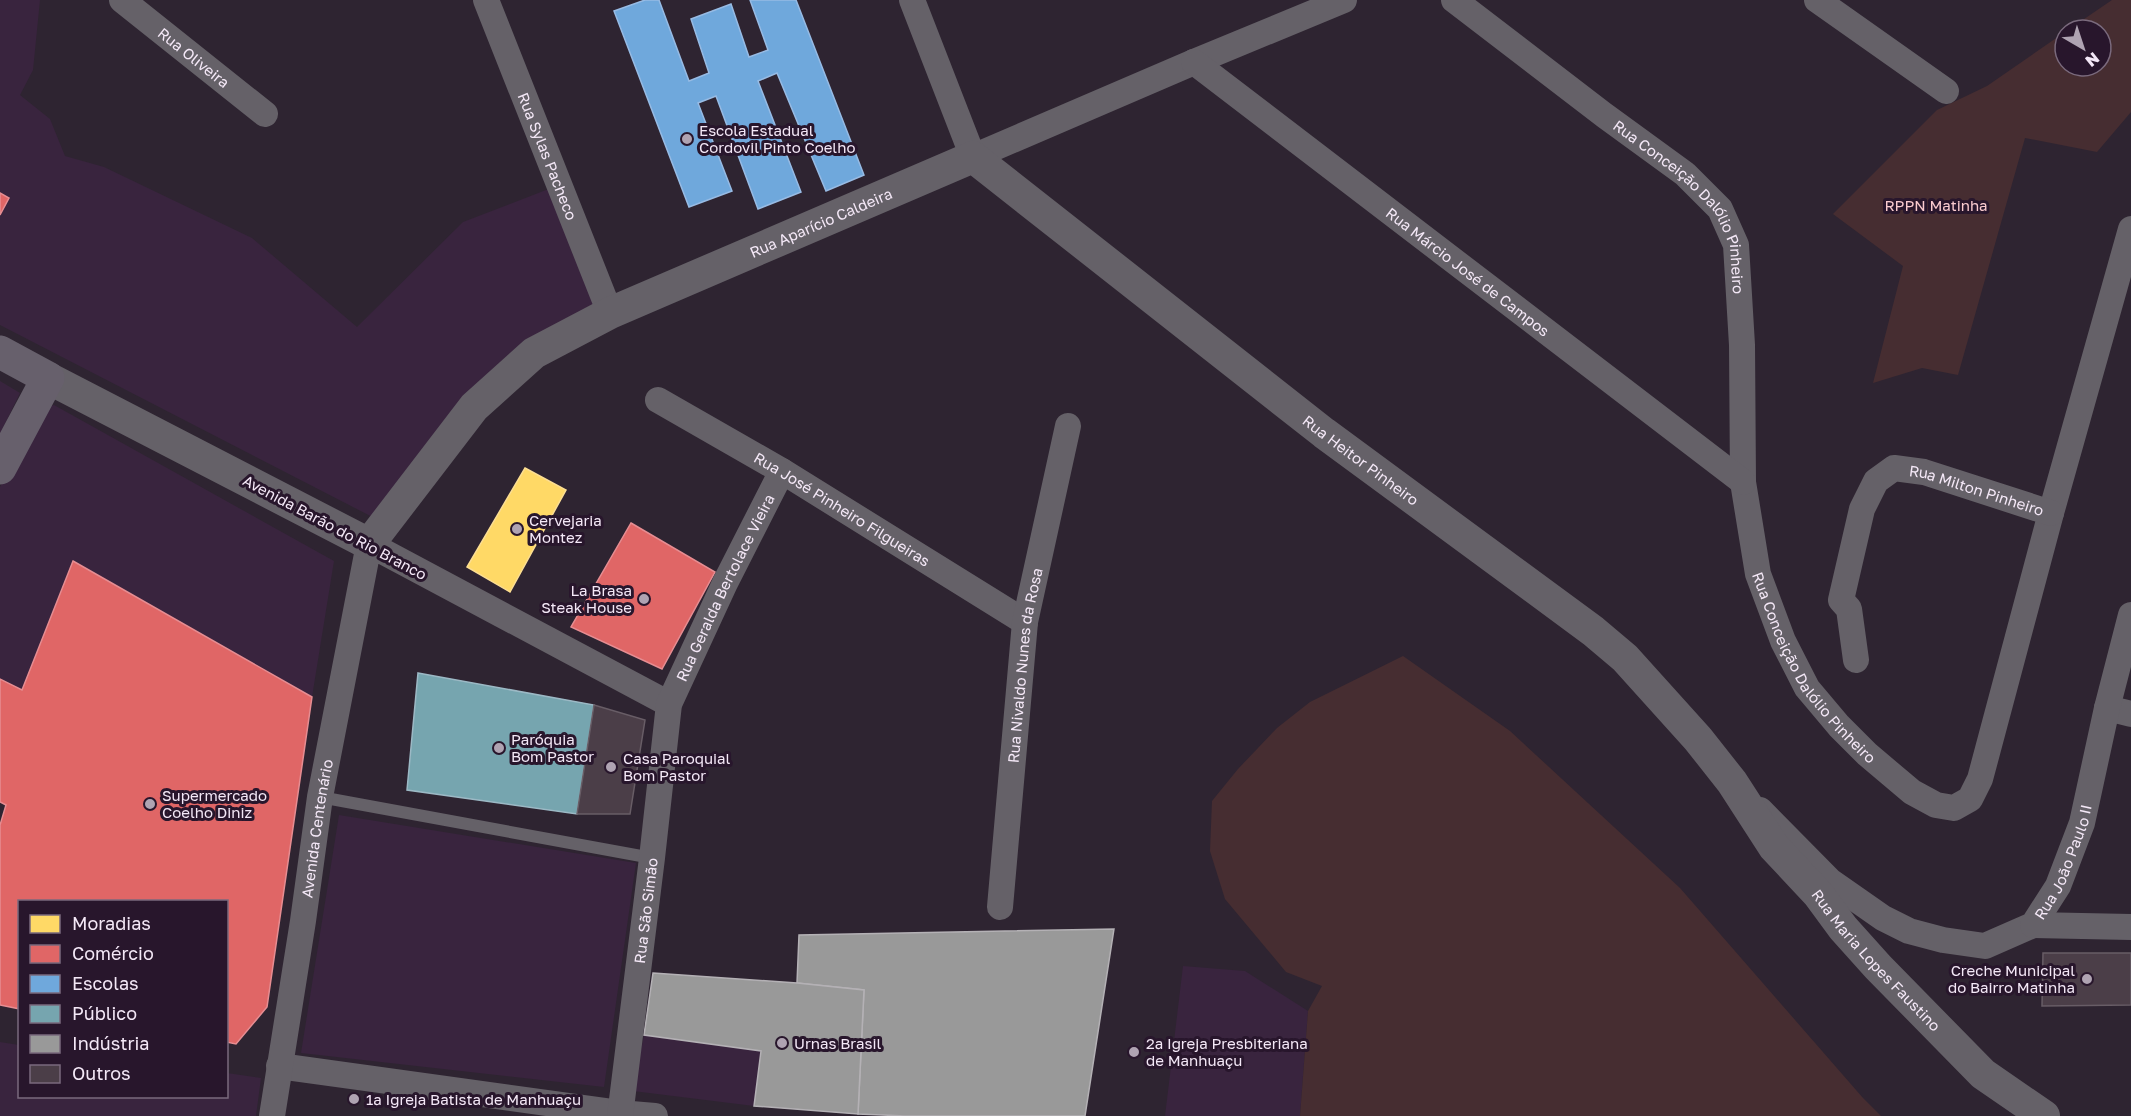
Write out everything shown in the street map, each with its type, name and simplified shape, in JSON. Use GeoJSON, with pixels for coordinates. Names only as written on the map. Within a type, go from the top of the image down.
{"type":"FeatureCollection","features":[{"type":"Feature","properties":{"kind":"main road","name":"Avenida Barão do Rio Branco"},"geometry":{"type":"LineString","coordinates":[[0,351],[48,378]]}},
{"type":"Feature","properties":{"kind":"main road"},"geometry":{"type":"LineString","coordinates":[[0,468],[48,378]]}},
{"type":"Feature","properties":{"kind":"street","name":"Rua Oliveira"},"geometry":{"type":"LineString","coordinates":[[122,0],[265,114]]}},
{"type":"Feature","properties":{"kind":"street","name":"Rua Sylas Pacheco"},"geometry":{"type":"LineString","coordinates":[[486,0],[610,314]]}},
{"type":"Feature","properties":{"kind":"street"},"geometry":{"type":"LineString","coordinates":[[912,0],[973,157]]}},
{"type":"Feature","properties":{"kind":"street","name":"Rua Aparício Caldeira"},"geometry":{"type":"LineString","coordinates":[[369,544],[474,407],[534,353],[610,314],[1194,62],[1344,0]]}},
{"type":"Feature","properties":{"kind":"street","name":"Rua Conceição Dalólio Pinheiro"},"geometry":{"type":"LineString","coordinates":[[1454,0],[1685,174],[1720,209],[1736,245],[1742,345],[1743,482],[1758,574],[1783,641],[1807,688],[1839,726],[1867,754],[1912,792],[1936,805],[1954,808],[1970,799],[1980,779],[2051,513],[2131,229]]}},
{"type":"Feature","properties":{"kind":"street"},"geometry":{"type":"LineString","coordinates":[[1817,0],[1946,91]]}},
{"type":"Feature","properties":{"kind":"street","name":"Rua Márcio José de Campos"},"geometry":{"type":"LineString","coordinates":[[1194,62],[1743,482]]}},
{"type":"Feature","properties":{"kind":"street","name":"Rua Heitor Pinheiro"},"geometry":{"type":"LineString","coordinates":[[973,157],[1324,433],[1593,631],[1625,658],[1698,739],[1732,782]]}},
{"type":"Feature","properties":{"kind":"street","name":"Avenida Barão do Rio Branco"},"geometry":{"type":"LineString","coordinates":[[48,378],[369,544],[669,704]]}},
{"type":"Feature","properties":{"kind":"street","name":"Rua José Pinheiro Filgueiras"},"geometry":{"type":"LineString","coordinates":[[657,400],[782,471],[1025,622]]}},
{"type":"Feature","properties":{"kind":"street","name":"Rua Nivaldo Nunes da Rosa"},"geometry":{"type":"LineString","coordinates":[[1000,907],[1025,622],[1068,426]]}},
{"type":"Feature","properties":{"kind":"street","name":"Rua Milton Pinheiro"},"geometry":{"type":"LineString","coordinates":[[1856,660],[1849,609],[1841,600],[1862,509],[1876,481],[1894,468],[1924,472],[2051,513]]}},
{"type":"Feature","properties":{"kind":"street","name":"Rua Geralda Bertolace Vieira"},"geometry":{"type":"LineString","coordinates":[[669,704],[725,583],[782,471]]}},
{"type":"Feature","properties":{"kind":"street","name":"Avenida Centenário"},"geometry":{"type":"LineString","coordinates":[[272,1116],[320,797],[369,544]]}},
{"type":"Feature","properties":{"kind":"street","name":"Rua João Paulo II"},"geometry":{"type":"LineString","coordinates":[[1732,782],[1830,881],[1883,918],[1909,931],[1943,940],[1985,946],[2033,926],[2058,886],[2082,823],[2119,711],[2131,615]]}},
{"type":"Feature","properties":{"kind":"street","name":"Rua São Simão"},"geometry":{"type":"LineString","coordinates":[[619,1114],[669,704]]}},
{"type":"Feature","properties":{"kind":"street","name":"Rua Maria Lopes Faustino"},"geometry":{"type":"LineString","coordinates":[[1732,782],[1774,847],[1818,894],[1843,928],[1878,967],[1983,1074],[2044,1116]]}},
{"type":"Feature","properties":{"kind":"street"},"geometry":{"type":"LineString","coordinates":[[2033,926],[2131,927]]}},
{"type":"Feature","properties":{"kind":"street"},"geometry":{"type":"LineString","coordinates":[[279,1066],[619,1114],[655,1116]]}},
{"type":"Feature","properties":{"kind":"lane"},"geometry":{"type":"LineString","coordinates":[[320,797],[652,858]]}},
{"type":"Feature","properties":{"kind":"shaded area"},"geometry":{"type":"Polygon","coordinates":[[[0,0],[40,0],[33,70],[20,95],[50,119],[65,156],[104,167],[252,238],[357,327],[463,222],[559,185],[610,313],[534,353],[384,523],[0,325],[0,0]]]}},
{"type":"Feature","properties":{"kind":"shaded area"},"geometry":{"type":"Polygon","coordinates":[[[0,381],[20,393],[0,434],[0,381]]]}},
{"type":"Feature","properties":{"kind":"shaded area"},"geometry":{"type":"Polygon","coordinates":[[[54,405],[334,561],[312,697],[73,561],[22,690],[0,679],[0,487],[41,409],[54,405]]]}},
{"type":"Feature","properties":{"kind":"shaded area"},"geometry":{"type":"Polygon","coordinates":[[[339,815],[636,863],[604,1087],[301,1053],[339,815]]]}},
{"type":"Feature","properties":{"kind":"shaded area"},"geometry":{"type":"Polygon","coordinates":[[[1183,966],[1245,971],[1308,1011],[1300,1116],[1165,1116],[1183,966]]]}},
{"type":"Feature","properties":{"kind":"shaded area"},"geometry":{"type":"Polygon","coordinates":[[[644,1035],[761,1051],[754,1106],[633,1091],[644,1035]]]}},
{"type":"Feature","properties":{"kind":"shaded area"},"geometry":{"type":"Polygon","coordinates":[[[0,1042],[18,1045],[18,1098],[228,1098],[228,1073],[261,1078],[256,1116],[0,1116],[0,1042]]]}},
{"type":"Feature","properties":{"kind":"green space","name":"RPPN Matinha"},"geometry":{"type":"Polygon","coordinates":[[[2112,0],[2131,0],[2131,112],[2097,152],[2025,138],[1958,375],[1922,368],[1873,383],[1903,266],[1833,214],[1937,110],[1987,86],[2053,40],[2053,78],[2113,78],[2113,18],[2086,18],[2112,0]]]}},
{"type":"Feature","properties":{"kind":"green space"},"geometry":{"type":"Polygon","coordinates":[[[1403,656],[1510,731],[1680,888],[1881,1116],[1300,1116],[1308,1011],[1322,986],[1286,972],[1225,899],[1210,851],[1212,801],[1238,769],[1277,728],[1310,702],[1403,656]]]}},
{"type":"Feature","properties":{"kind":"building: Moradias","name":"Cervejaria Montez"},"geometry":{"type":"Polygon","coordinates":[[[525,468],[566,490],[510,592],[467,567],[525,468]]]}},
{"type":"Feature","properties":{"kind":"building: Comércio"},"geometry":{"type":"Polygon","coordinates":[[[0,193],[9,198],[0,215],[0,193]]]}},
{"type":"Feature","properties":{"kind":"building: Comércio","name":"La Brasa Steak House"},"geometry":{"type":"Polygon","coordinates":[[[631,523],[715,572],[662,669],[571,627],[631,523]]]}},
{"type":"Feature","properties":{"kind":"building: Comércio","name":"Supermercado Coelho Diniz"},"geometry":{"type":"Polygon","coordinates":[[[73,561],[312,697],[267,1007],[236,1044],[228,1042],[228,900],[18,900],[18,1009],[0,1005],[0,825],[6,805],[0,802],[0,679],[22,690],[73,561]]]}},
{"type":"Feature","properties":{"kind":"building: Escolas","name":"Escola Estadual Cordovil Pinto Coelho"},"geometry":{"type":"Polygon","coordinates":[[[645,0],[659,0],[689,81],[709,73],[691,19],[731,4],[749,57],[768,50],[750,0],[796,0],[864,175],[826,191],[777,73],[758,81],[801,192],[758,209],[716,96],[698,103],[732,191],[689,207],[614,11],[645,0]]]}},
{"type":"Feature","properties":{"kind":"building: Público","name":"Paróquia Bom Pastor"},"geometry":{"type":"Polygon","coordinates":[[[418,673],[594,705],[577,814],[407,790],[418,673]]]}},
{"type":"Feature","properties":{"kind":"building: Indústria"},"geometry":{"type":"Polygon","coordinates":[[[1114,929],[1085,1116],[858,1114],[864,990],[797,983],[799,935],[1114,929]]]}},
{"type":"Feature","properties":{"kind":"building: Indústria","name":"Urnas Brasil"},"geometry":{"type":"Polygon","coordinates":[[[653,973],[864,990],[858,1114],[754,1106],[761,1051],[644,1035],[653,973]]]}},
{"type":"Feature","properties":{"kind":"building: Outros","name":"Casa Paroquial Bom Pastor"},"geometry":{"type":"Polygon","coordinates":[[[594,705],[645,720],[630,814],[577,814],[594,705]]]}},
{"type":"Feature","properties":{"kind":"building: Outros","name":"Creche Municipal do Bairro Matinha"},"geometry":{"type":"Polygon","coordinates":[[[2043,953],[2131,953],[2131,1005],[2042,1006],[2043,953]]]}},
{"type":"Feature","properties":{"kind":"place","name":"Escola Estadual Cordovil Pinto Coelho"},"geometry":{"type":"Point","coordinates":[687,139]}},
{"type":"Feature","properties":{"kind":"place","name":"Cervejaria Montez"},"geometry":{"type":"Point","coordinates":[517,529]}},
{"type":"Feature","properties":{"kind":"place","name":"La Brasa Steak House"},"geometry":{"type":"Point","coordinates":[644,599]}},
{"type":"Feature","properties":{"kind":"place","name":"Paróquia Bom Pastor"},"geometry":{"type":"Point","coordinates":[499,748]}},
{"type":"Feature","properties":{"kind":"place","name":"Casa Paroquial Bom Pastor"},"geometry":{"type":"Point","coordinates":[611,767]}},
{"type":"Feature","properties":{"kind":"place","name":"Supermercado Coelho Diniz"},"geometry":{"type":"Point","coordinates":[150,804]}},
{"type":"Feature","properties":{"kind":"place","name":"Creche Municipal do Bairro Matinha"},"geometry":{"type":"Point","coordinates":[2087,979]}},
{"type":"Feature","properties":{"kind":"place","name":"Urnas Brasil"},"geometry":{"type":"Point","coordinates":[782,1043]}},
{"type":"Feature","properties":{"kind":"place","name":"2ª Igreja Presbiteriana de Manhuaçu"},"geometry":{"type":"Point","coordinates":[1134,1052]}},
{"type":"Feature","properties":{"kind":"place","name":"1ª Igreja Batista de Manhuaçu"},"geometry":{"type":"Point","coordinates":[354,1099]}}]}
